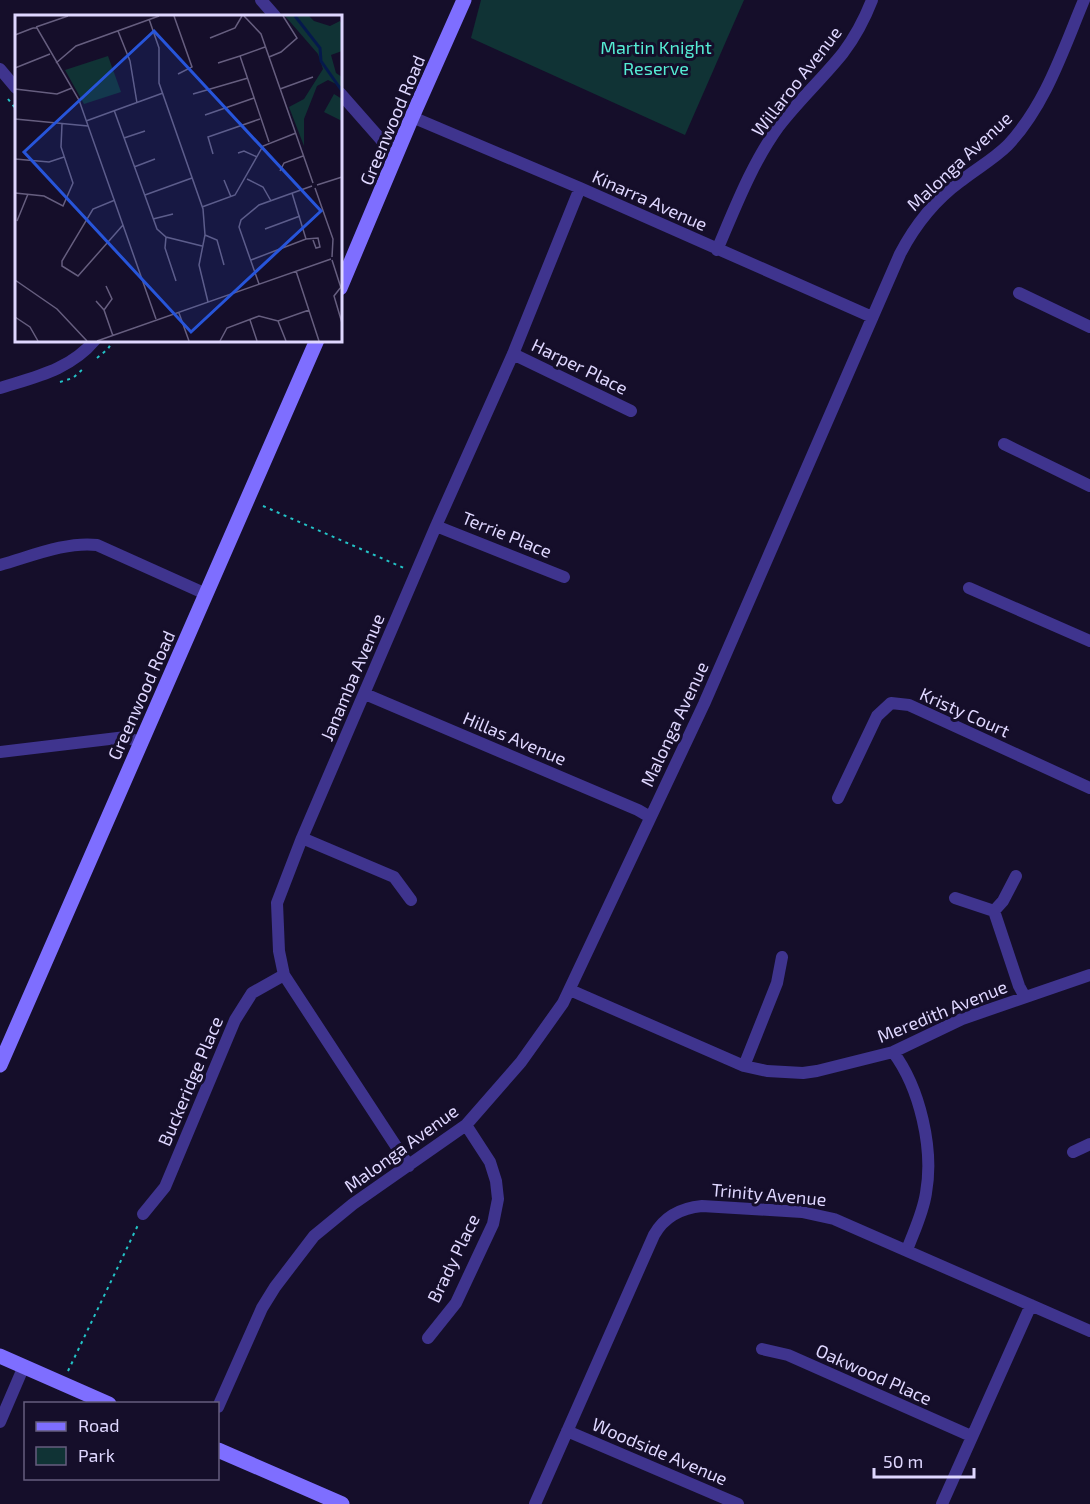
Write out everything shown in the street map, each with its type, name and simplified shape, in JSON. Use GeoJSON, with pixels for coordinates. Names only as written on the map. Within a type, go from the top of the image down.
{"type":"FeatureCollection","features":[{"type":"Feature","properties":{"kind":"street"},"geometry":{"type":"LineString","coordinates":[[261,0],[274,15]]}},
{"type":"Feature","properties":{"kind":"street","name":"Greenwood Road"},"geometry":{"type":"LineString","coordinates":[[342,283],[464,0]]}},
{"type":"Feature","properties":{"kind":"street","name":"Willaroo Avenue"},"geometry":{"type":"LineString","coordinates":[[717,250],[765,148],[794,108],[844,52],[857,32],[872,0]]}},
{"type":"Feature","properties":{"kind":"street","name":"Malonga Avenue"},"geometry":{"type":"LineString","coordinates":[[219,1405],[262,1308],[314,1236],[353,1204],[466,1125],[521,1062],[570,990],[704,705],[909,236],[924,215],[952,188],[1007,146],[1032,114],[1042,98],[1084,0]]}},
{"type":"Feature","properties":{"kind":"street"},"geometry":{"type":"LineString","coordinates":[[0,69],[15,87]]}},
{"type":"Feature","properties":{"kind":"street"},"geometry":{"type":"LineString","coordinates":[[342,95],[384,143],[397,153]]}},
{"type":"Feature","properties":{"kind":"street","name":"Kinarra Avenue"},"geometry":{"type":"LineString","coordinates":[[412,117],[580,188],[872,317]]}},
{"type":"Feature","properties":{"kind":"street","name":"Janamba Avenue"},"geometry":{"type":"LineString","coordinates":[[409,1166],[284,975],[279,951],[277,903],[302,837],[513,354],[580,188]]}},
{"type":"Feature","properties":{"kind":"street"},"geometry":{"type":"LineString","coordinates":[[1019,293],[1090,327]]}},
{"type":"Feature","properties":{"kind":"street"},"geometry":{"type":"LineString","coordinates":[[0,388],[56,371],[80,356],[93,342]]}},
{"type":"Feature","properties":{"kind":"street","name":"Greenwood Road"},"geometry":{"type":"LineString","coordinates":[[0,1065],[317,342]]}},
{"type":"Feature","properties":{"kind":"street","name":"Harper Place"},"geometry":{"type":"LineString","coordinates":[[513,354],[631,411]]}},
{"type":"Feature","properties":{"kind":"street"},"geometry":{"type":"LineString","coordinates":[[1004,444],[1090,486]]}},
{"type":"Feature","properties":{"kind":"street","name":"Terrie Place"},"geometry":{"type":"LineString","coordinates":[[436,526],[564,577]]}},
{"type":"Feature","properties":{"kind":"street"},"geometry":{"type":"LineString","coordinates":[[0,565],[74,545],[88,544],[206,594]]}},
{"type":"Feature","properties":{"kind":"street"},"geometry":{"type":"LineString","coordinates":[[969,588],[1090,641]]}},
{"type":"Feature","properties":{"kind":"street","name":"Hillas Avenue"},"geometry":{"type":"LineString","coordinates":[[365,694],[650,817]]}},
{"type":"Feature","properties":{"kind":"street","name":"Kristy Court"},"geometry":{"type":"LineString","coordinates":[[838,798],[878,716],[891,703],[909,705],[1090,788]]}},
{"type":"Feature","properties":{"kind":"street"},"geometry":{"type":"LineString","coordinates":[[0,752],[126,737],[142,743]]}},
{"type":"Feature","properties":{"kind":"street"},"geometry":{"type":"LineString","coordinates":[[302,837],[394,877],[411,900]]}},
{"type":"Feature","properties":{"kind":"street"},"geometry":{"type":"LineString","coordinates":[[994,911],[1003,901],[1016,876]]}},
{"type":"Feature","properties":{"kind":"street"},"geometry":{"type":"LineString","coordinates":[[955,898],[994,911]]}},
{"type":"Feature","properties":{"kind":"street"},"geometry":{"type":"LineString","coordinates":[[994,911],[1019,986],[1025,997]]}},
{"type":"Feature","properties":{"kind":"street"},"geometry":{"type":"LineString","coordinates":[[744,1066],[777,983],[782,957]]}},
{"type":"Feature","properties":{"kind":"street","name":"Buckeridge Place"},"geometry":{"type":"LineString","coordinates":[[143,1214],[165,1187],[235,1020],[252,993],[284,975]]}},
{"type":"Feature","properties":{"kind":"street","name":"Meredith Avenue"},"geometry":{"type":"LineString","coordinates":[[570,990],[744,1066],[767,1071],[810,1072],[893,1052],[962,1019],[1090,975]]}},
{"type":"Feature","properties":{"kind":"street"},"geometry":{"type":"LineString","coordinates":[[893,1052],[902,1064],[914,1094],[924,1127],[929,1155],[926,1194],[908,1250]]}},
{"type":"Feature","properties":{"kind":"street","name":"Brady Place"},"geometry":{"type":"LineString","coordinates":[[428,1338],[456,1303],[493,1224],[498,1199],[496,1181],[490,1162],[466,1125]]}},
{"type":"Feature","properties":{"kind":"street"},"geometry":{"type":"LineString","coordinates":[[1073,1152],[1090,1144]]}},
{"type":"Feature","properties":{"kind":"street","name":"Trinity Avenue"},"geometry":{"type":"LineString","coordinates":[[535,1504],[658,1226],[679,1211],[690,1207],[817,1214],[834,1219],[1090,1331]]}},
{"type":"Feature","properties":{"kind":"street"},"geometry":{"type":"LineString","coordinates":[[942,1504],[1031,1305]]}},
{"type":"Feature","properties":{"kind":"street","name":"Oakwood Place"},"geometry":{"type":"LineString","coordinates":[[762,1348],[788,1355],[971,1436]]}},
{"type":"Feature","properties":{"kind":"street"},"geometry":{"type":"LineString","coordinates":[[0,1356],[105,1402]]}},
{"type":"Feature","properties":{"kind":"street"},"geometry":{"type":"LineString","coordinates":[[0,1422],[24,1366]]}},
{"type":"Feature","properties":{"kind":"street","name":"Woodside Avenue"},"geometry":{"type":"LineString","coordinates":[[567,1431],[738,1504]]}},
{"type":"Feature","properties":{"kind":"street"},"geometry":{"type":"LineString","coordinates":[[219,1450],[342,1504]]}},
{"type":"Feature","properties":{"kind":"path"},"geometry":{"type":"LineString","coordinates":[[263,506],[416,573]]}},
{"type":"Feature","properties":{"kind":"path"},"geometry":{"type":"LineString","coordinates":[[63,1383],[143,1214]]}},
{"type":"Feature","properties":{"kind":"green space","name":"Martin Knight Reserve"},"geometry":{"type":"Polygon","coordinates":[[[481,0],[744,0],[685,135],[471,38],[481,0]]]}}]}
